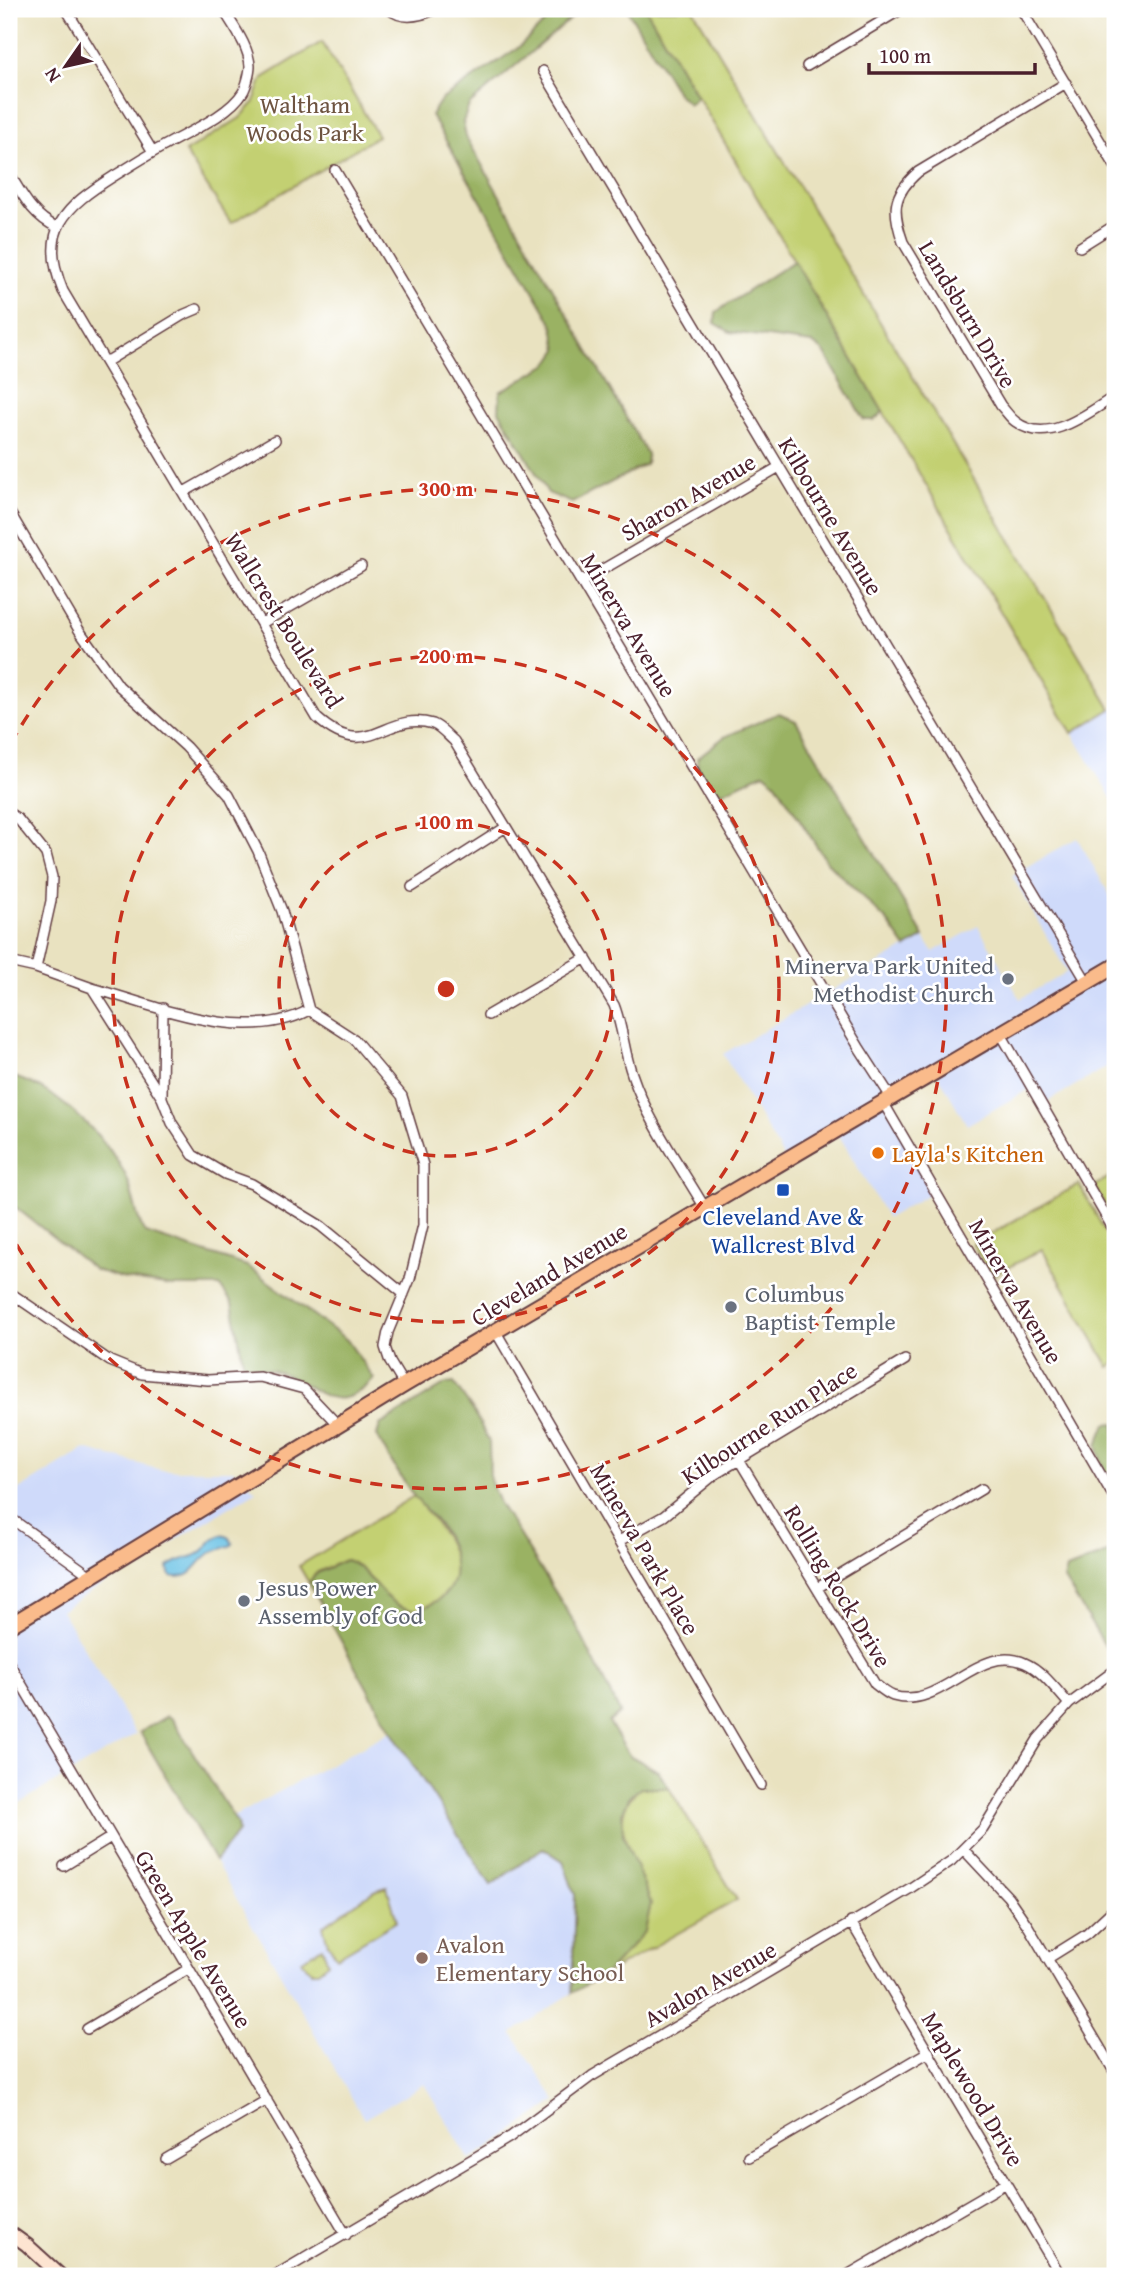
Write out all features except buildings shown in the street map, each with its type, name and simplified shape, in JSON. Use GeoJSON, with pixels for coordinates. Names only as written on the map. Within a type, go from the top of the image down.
{"type":"FeatureCollection","features":[{"type":"Feature","properties":{"kind":"main road","name":"Cleveland Avenue"},"geometry":{"type":"LineString","coordinates":[[9,1626],[404,1385],[1115,967]]}},
{"type":"Feature","properties":{"kind":"street"},"geometry":{"type":"LineString","coordinates":[[66,9],[153,152]]}},
{"type":"Feature","properties":{"kind":"street"},"geometry":{"type":"LineString","coordinates":[[9,173],[28,205],[57,228],[81,197],[227,110],[244,92],[250,67],[243,43],[223,9]]}},
{"type":"Feature","properties":{"kind":"street"},"geometry":{"type":"LineString","coordinates":[[389,9],[414,17],[434,10]]}},
{"type":"Feature","properties":{"kind":"street"},"geometry":{"type":"LineString","coordinates":[[807,66],[902,9]]}},
{"type":"Feature","properties":{"kind":"street"},"geometry":{"type":"LineString","coordinates":[[1021,9],[1115,166]]}},
{"type":"Feature","properties":{"kind":"street","name":"Kilbourne Avenue"},"geometry":{"type":"LineString","coordinates":[[543,71],[1087,982]]}},
{"type":"Feature","properties":{"kind":"street","name":"Landsburn Drive"},"geometry":{"type":"LineString","coordinates":[[1066,83],[918,172],[905,183],[897,198],[895,210],[903,243],[996,398],[1015,422],[1035,430],[1055,429],[1115,396]]}},
{"type":"Feature","properties":{"kind":"street","name":"Minerva Avenue"},"geometry":{"type":"LineString","coordinates":[[335,170],[860,1049],[1115,1499]]}},
{"type":"Feature","properties":{"kind":"street"},"geometry":{"type":"LineString","coordinates":[[1080,247],[1115,225]]}},
{"type":"Feature","properties":{"kind":"street","name":"Wallcrest Boulevard"},"geometry":{"type":"LineString","coordinates":[[57,228],[53,249],[55,272],[63,291],[317,718],[332,731],[351,738],[371,736],[411,721],[435,725],[454,741],[619,1017],[630,1071],[640,1096],[705,1208]]}},
{"type":"Feature","properties":{"kind":"street"},"geometry":{"type":"LineString","coordinates":[[106,362],[197,309]]}},
{"type":"Feature","properties":{"kind":"street"},"geometry":{"type":"LineString","coordinates":[[184,492],[275,440]]}},
{"type":"Feature","properties":{"kind":"street","name":"Sharon Avenue"},"geometry":{"type":"LineString","coordinates":[[581,582],[779,467]]}},
{"type":"Feature","properties":{"kind":"street"},"geometry":{"type":"LineString","coordinates":[[9,511],[79,630],[119,686],[186,747],[229,795],[258,851],[282,911],[309,1010],[355,1039],[402,1096],[423,1165],[424,1225],[410,1279],[388,1332],[385,1347],[390,1362],[404,1385]]}},
{"type":"Feature","properties":{"kind":"street"},"geometry":{"type":"LineString","coordinates":[[262,623],[361,566]]}},
{"type":"Feature","properties":{"kind":"street"},"geometry":{"type":"LineString","coordinates":[[9,813],[19,820],[46,853],[52,877],[51,901],[36,968]]}},
{"type":"Feature","properties":{"kind":"street"},"geometry":{"type":"LineString","coordinates":[[412,887],[506,827]]}},
{"type":"Feature","properties":{"kind":"street"},"geometry":{"type":"LineString","coordinates":[[488,1015],[586,958]]}},
{"type":"Feature","properties":{"kind":"street"},"geometry":{"type":"LineString","coordinates":[[9,962],[215,1023],[262,1023],[299,1015],[309,1010]]}},
{"type":"Feature","properties":{"kind":"street"},"geometry":{"type":"LineString","coordinates":[[92,988],[162,1098],[172,1123],[193,1155],[225,1174],[252,1184],[321,1226],[404,1294]]}},
{"type":"Feature","properties":{"kind":"street"},"geometry":{"type":"LineString","coordinates":[[162,1098],[163,1008]]}},
{"type":"Feature","properties":{"kind":"street"},"geometry":{"type":"LineString","coordinates":[[1001,1034],[1115,1232]]}},
{"type":"Feature","properties":{"kind":"street"},"geometry":{"type":"LineString","coordinates":[[9,1292],[110,1361],[142,1374],[208,1380],[260,1377],[304,1389],[338,1425]]}},
{"type":"Feature","properties":{"kind":"street","name":"Minerva Park Place"},"geometry":{"type":"LineString","coordinates":[[496,1332],[761,1785]]}},
{"type":"Feature","properties":{"kind":"street","name":"Kilbourne Run Place"},"geometry":{"type":"LineString","coordinates":[[619,1541],[664,1516],[713,1475],[905,1360]]}},
{"type":"Feature","properties":{"kind":"street","name":"Rolling Rock Drive"},"geometry":{"type":"LineString","coordinates":[[739,1460],[875,1684],[892,1696],[915,1699],[1000,1659],[1026,1663],[1046,1679],[1069,1704]]}},
{"type":"Feature","properties":{"kind":"street"},"geometry":{"type":"LineString","coordinates":[[817,1588],[982,1489]]}},
{"type":"Feature","properties":{"kind":"street"},"geometry":{"type":"LineString","coordinates":[[9,1517],[91,1576]]}},
{"type":"Feature","properties":{"kind":"street","name":"Green Apple Avenue"},"geometry":{"type":"LineString","coordinates":[[9,1664],[346,2235]]}},
{"type":"Feature","properties":{"kind":"street","name":"Avalon Avenue"},"geometry":{"type":"LineString","coordinates":[[274,2276],[510,2137],[592,2076],[909,1889],[951,1861],[984,1829],[1038,1738],[1069,1704],[1115,1670]]}},
{"type":"Feature","properties":{"kind":"street"},"geometry":{"type":"LineString","coordinates":[[64,1866],[111,1837]]}},
{"type":"Feature","properties":{"kind":"street"},"geometry":{"type":"LineString","coordinates":[[963,1849],[1007,1897],[1115,2073]]}},
{"type":"Feature","properties":{"kind":"street"},"geometry":{"type":"LineString","coordinates":[[1047,1959],[1087,1934],[1115,1908]]}},
{"type":"Feature","properties":{"kind":"street","name":"Maplewood Drive"},"geometry":{"type":"LineString","coordinates":[[851,1922],[1061,2276]]}},
{"type":"Feature","properties":{"kind":"street"},"geometry":{"type":"LineString","coordinates":[[87,2029],[188,1969]]}},
{"type":"Feature","properties":{"kind":"street"},"geometry":{"type":"LineString","coordinates":[[748,2157],[929,2053]]}},
{"type":"Feature","properties":{"kind":"street"},"geometry":{"type":"LineString","coordinates":[[166,2160],[267,2100]]}},
{"type":"Feature","properties":{"kind":"street"},"geometry":{"type":"LineString","coordinates":[[846,2276],[1006,2183]]}},
{"type":"Feature","properties":{"kind":"street"},"geometry":{"type":"LineString","coordinates":[[9,2232],[61,2276]]}},
{"type":"Feature","properties":{"kind":"shaded area"},"geometry":{"type":"Polygon","coordinates":[[[1115,707],[1115,804],[1072,733],[1115,707]]]}},
{"type":"Feature","properties":{"kind":"shaded area"},"geometry":{"type":"Polygon","coordinates":[[[1077,838],[1115,904],[1115,1062],[1040,1106],[1029,1089],[967,1125],[936,1071],[885,1101],[936,1190],[887,1218],[836,1130],[785,1160],[723,1054],[924,937],[933,952],[978,926],[1020,999],[1067,972],[1012,876],[1077,838]]]}},
{"type":"Feature","properties":{"kind":"shaded area"},"geometry":{"type":"Polygon","coordinates":[[[85,1449],[161,1470],[233,1470],[256,1491],[61,1610],[136,1734],[9,1809],[9,1496],[85,1449]]]}},
{"type":"Feature","properties":{"kind":"shaded area","name":"Avalon Elementary School"},"geometry":{"type":"Polygon","coordinates":[[[391,1731],[491,1885],[543,1848],[563,1861],[575,1895],[572,1993],[512,2033],[556,2101],[470,2160],[424,2084],[364,2119],[200,1835],[391,1731]]]}},
{"type":"Feature","properties":{"kind":"green space"},"geometry":{"type":"Polygon","coordinates":[[[559,9],[582,9],[469,105],[463,122],[466,137],[647,454],[646,464],[572,503],[548,493],[499,411],[500,392],[548,364],[558,349],[552,323],[431,115],[441,100],[519,47],[559,9]]]}},
{"type":"Feature","properties":{"kind":"green space"},"geometry":{"type":"Polygon","coordinates":[[[627,9],[646,9],[697,97],[689,104],[678,94],[627,9]]]}},
{"type":"Feature","properties":{"kind":"green space"},"geometry":{"type":"Polygon","coordinates":[[[646,9],[693,9],[1111,709],[1072,733],[646,9]]]}},
{"type":"Feature","properties":{"kind":"green space","name":"Waltham Woods Park"},"geometry":{"type":"Polygon","coordinates":[[[322,42],[378,136],[231,223],[185,152],[240,118],[253,104],[263,78],[322,42]]]}},
{"type":"Feature","properties":{"kind":"green space"},"geometry":{"type":"Polygon","coordinates":[[[794,261],[883,412],[874,420],[864,420],[824,352],[812,343],[730,332],[715,323],[716,312],[794,261]]]}},
{"type":"Feature","properties":{"kind":"green space"},"geometry":{"type":"Polygon","coordinates":[[[779,713],[796,721],[924,937],[906,948],[887,921],[827,862],[776,783],[764,773],[723,792],[713,792],[698,773],[697,758],[724,737],[779,713]]]}},
{"type":"Feature","properties":{"kind":"green space"},"geometry":{"type":"Polygon","coordinates":[[[9,1075],[35,1085],[56,1098],[80,1117],[101,1139],[126,1176],[145,1233],[247,1266],[347,1340],[374,1379],[350,1396],[330,1397],[282,1373],[244,1366],[232,1303],[220,1286],[172,1286],[125,1279],[95,1270],[14,1206],[9,1198],[9,1075]]]}},
{"type":"Feature","properties":{"kind":"green space"},"geometry":{"type":"Polygon","coordinates":[[[1115,1174],[1115,1222],[1094,1186],[1115,1174]]]}},
{"type":"Feature","properties":{"kind":"green space"},"geometry":{"type":"Polygon","coordinates":[[[1079,1184],[1115,1249],[1115,1363],[1109,1367],[1042,1249],[991,1277],[973,1244],[1079,1184]]]}},
{"type":"Feature","properties":{"kind":"green space"},"geometry":{"type":"Polygon","coordinates":[[[454,1383],[474,1412],[489,1441],[490,1480],[499,1503],[576,1625],[620,1713],[609,1722],[629,1755],[658,1771],[669,1788],[641,1788],[630,1796],[622,1814],[623,1834],[651,1903],[645,1931],[607,1973],[572,1993],[575,1895],[563,1861],[543,1848],[491,1885],[391,1731],[309,1583],[315,1574],[346,1560],[362,1570],[390,1600],[408,1609],[427,1606],[446,1593],[454,1576],[454,1567],[446,1537],[408,1488],[377,1435],[380,1425],[446,1384],[454,1383]]]}},
{"type":"Feature","properties":{"kind":"green space"},"geometry":{"type":"Polygon","coordinates":[[[1115,1423],[1115,1489],[1103,1469],[1097,1445],[1106,1424],[1115,1423]]]}},
{"type":"Feature","properties":{"kind":"green space"},"geometry":{"type":"Polygon","coordinates":[[[414,1496],[442,1533],[454,1562],[455,1576],[449,1589],[437,1600],[423,1608],[407,1609],[390,1599],[362,1570],[345,1560],[315,1573],[309,1583],[299,1566],[414,1496]]]}},
{"type":"Feature","properties":{"kind":"green space"},"geometry":{"type":"Polygon","coordinates":[[[1115,1550],[1115,1662],[1064,1579],[1067,1569],[1115,1550]]]}},
{"type":"Feature","properties":{"kind":"green space"},"geometry":{"type":"Polygon","coordinates":[[[167,1716],[172,1719],[237,1823],[238,1832],[215,1861],[140,1732],[167,1716]]]}},
{"type":"Feature","properties":{"kind":"green space"},"geometry":{"type":"Polygon","coordinates":[[[641,1788],[669,1788],[737,1900],[607,1973],[640,1935],[650,1906],[628,1848],[623,1822],[624,1809],[630,1798],[641,1788]]]}},
{"type":"Feature","properties":{"kind":"green space"},"geometry":{"type":"Polygon","coordinates":[[[387,1887],[397,1921],[337,1957],[328,1944],[323,1926],[374,1891],[387,1887]]]}},
{"type":"Feature","properties":{"kind":"green space"},"geometry":{"type":"Polygon","coordinates":[[[322,1947],[328,1963],[318,1971],[311,1971],[301,1961],[322,1947]]]}},
{"type":"Feature","properties":{"kind":"water"},"geometry":{"type":"Polygon","coordinates":[[[222,1535],[229,1537],[233,1544],[212,1552],[184,1576],[171,1576],[168,1567],[177,1561],[197,1555],[222,1535]]]}},
{"type":"Feature","properties":{"kind":"place","name":"Minerva Park United Methodist Church"},"geometry":{"type":"Point","coordinates":[1008,979]}},
{"type":"Feature","properties":{"kind":"place","name":"Layla's Kitchen"},"geometry":{"type":"Point","coordinates":[878,1153]}},
{"type":"Feature","properties":{"kind":"place","name":"Cleveland Ave & Wallcrest Blvd"},"geometry":{"type":"Point","coordinates":[783,1190]}},
{"type":"Feature","properties":{"kind":"place","name":"Columbus Baptist Temple"},"geometry":{"type":"Point","coordinates":[731,1307]}},
{"type":"Feature","properties":{"kind":"place","name":"Jesus Power Assembly of God"},"geometry":{"type":"Point","coordinates":[244,1601]}},
{"type":"Feature","properties":{"kind":"place","name":"Avalon Elementary School"},"geometry":{"type":"Point","coordinates":[422,1958]}}]}
